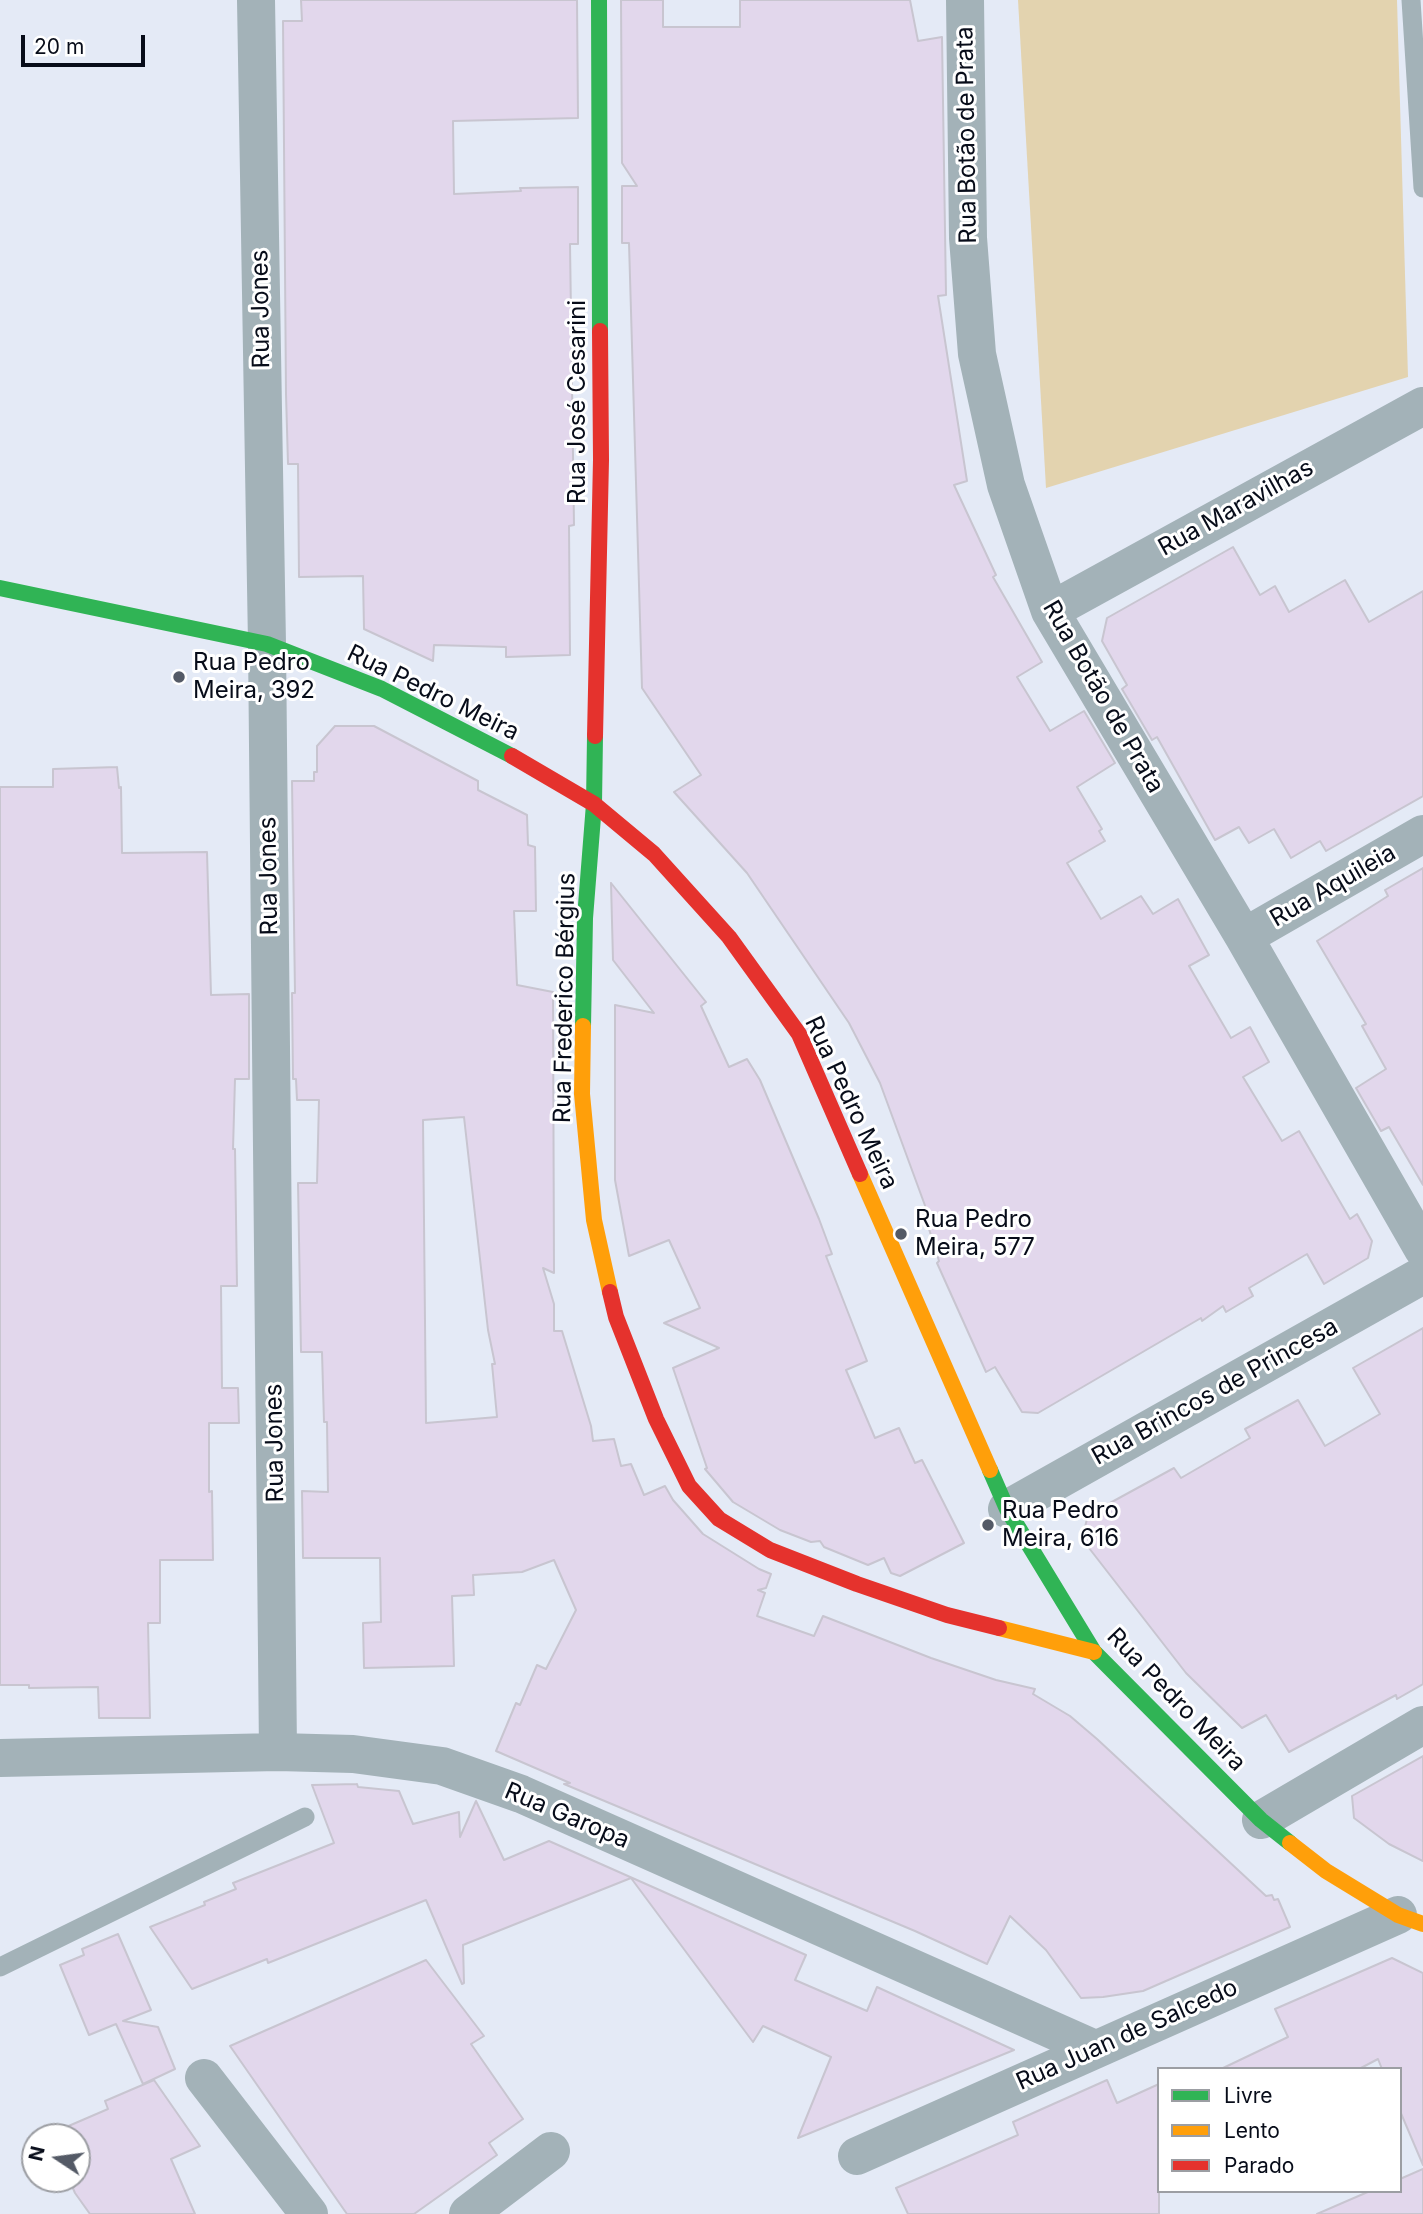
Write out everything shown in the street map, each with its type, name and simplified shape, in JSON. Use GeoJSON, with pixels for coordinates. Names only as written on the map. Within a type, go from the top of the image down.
{"type":"FeatureCollection","features":[{"type":"Feature","properties":{"kind":"street","name":"Rua Jones"},"geometry":{"type":"LineString","coordinates":[[256,0],[267,644],[278,1752]]}},
{"type":"Feature","properties":{"kind":"street","name":"Rua José Cesarini"},"geometry":{"type":"LineString","coordinates":[[594,804],[601,460],[599,0]]}},
{"type":"Feature","properties":{"kind":"street","name":"Rua Botão de Prata"},"geometry":{"type":"LineString","coordinates":[[965,0],[968,238],[976,354],[1006,485],[1050,611],[1244,937],[1423,1249]]}},
{"type":"Feature","properties":{"kind":"street","name":"Rua Maravilhas"},"geometry":{"type":"LineString","coordinates":[[1050,611],[1423,405]]}},
{"type":"Feature","properties":{"kind":"street","name":"Rua Pedro Meira"},"geometry":{"type":"LineString","coordinates":[[0,588],[267,644],[382,689],[496,746],[594,804],[654,854],[729,937],[799,1034],[1007,1509],[1094,1652],[1261,1820],[1326,1871],[1411,1920]]}},
{"type":"Feature","properties":{"kind":"street","name":"Rua Frederico Bérgius"},"geometry":{"type":"LineString","coordinates":[[594,804],[585,918],[582,1094],[594,1220],[616,1317],[656,1419],[689,1486],[719,1518],[770,1550],[947,1615],[1094,1652]]}},
{"type":"Feature","properties":{"kind":"street","name":"Rua Aquileia"},"geometry":{"type":"LineString","coordinates":[[1244,937],[1423,834]]}},
{"type":"Feature","properties":{"kind":"street","name":"Rua Brincos de Princesa"},"geometry":{"type":"LineString","coordinates":[[1007,1509],[1423,1275]]}},
{"type":"Feature","properties":{"kind":"street"},"geometry":{"type":"LineString","coordinates":[[1261,1820],[1423,1725]]}},
{"type":"Feature","properties":{"kind":"street","name":"Rua Garopa"},"geometry":{"type":"LineString","coordinates":[[0,1758],[278,1752],[353,1754],[442,1766],[521,1794],[1095,2049]]}},
{"type":"Feature","properties":{"kind":"street","name":"Rua Juan de Salcedo"},"geometry":{"type":"LineString","coordinates":[[857,2156],[1095,2049],[1411,1920]]}},
{"type":"Feature","properties":{"kind":"street"},"geometry":{"type":"LineString","coordinates":[[204,2078],[309,2214]]}},
{"type":"Feature","properties":{"kind":"street"},"geometry":{"type":"LineString","coordinates":[[468,2214],[551,2151]]}},
{"type":"Feature","properties":{"kind":"lane"},"geometry":{"type":"LineString","coordinates":[[1411,0],[1423,188]]}},
{"type":"Feature","properties":{"kind":"lane"},"geometry":{"type":"LineString","coordinates":[[0,1967],[305,1817]]}},
{"type":"Feature","properties":{"kind":"shaded area"},"geometry":{"type":"Polygon","coordinates":[[[1018,0],[1397,0],[1408,377],[1046,488],[1018,0]]]}},
{"type":"Feature","properties":{"kind":"building"},"geometry":{"type":"Polygon","coordinates":[[[301,0],[577,0],[578,118],[453,121],[454,194],[521,191],[520,188],[578,187],[578,244],[570,244],[574,525],[569,526],[570,655],[506,657],[506,647],[434,645],[433,661],[364,629],[363,576],[299,577],[298,464],[288,464],[283,21],[302,21],[301,0]]]}},
{"type":"Feature","properties":{"kind":"building"},"geometry":{"type":"Polygon","coordinates":[[[621,0],[663,0],[663,27],[740,27],[740,0],[910,0],[918,41],[942,37],[946,295],[938,296],[967,481],[954,485],[996,575],[993,577],[1042,662],[1017,677],[1050,731],[1084,711],[1115,763],[1077,787],[1102,829],[1099,831],[1105,841],[1067,863],[1101,919],[1141,896],[1153,914],[1178,899],[1209,955],[1189,966],[1231,1038],[1250,1027],[1269,1062],[1243,1077],[1282,1141],[1299,1131],[1350,1219],[1357,1214],[1372,1241],[1368,1258],[1324,1284],[1307,1254],[1249,1288],[1253,1296],[1226,1312],[1223,1306],[1202,1321],[1201,1318],[1038,1413],[1022,1412],[995,1367],[986,1372],[937,1263],[939,1261],[924,1213],[927,1211],[880,1083],[849,1023],[747,873],[674,792],[701,775],[642,688],[629,243],[622,243],[622,186],[637,186],[622,163],[621,0]]]}},
{"type":"Feature","properties":{"kind":"building"},"geometry":{"type":"Polygon","coordinates":[[[1233,547],[1260,595],[1275,586],[1289,612],[1345,580],[1369,622],[1423,591],[1423,796],[1326,851],[1320,841],[1291,858],[1274,829],[1249,843],[1239,827],[1215,840],[1157,737],[1152,740],[1122,689],[1127,685],[1102,641],[1107,618],[1233,547]]]}},
{"type":"Feature","properties":{"kind":"building"},"geometry":{"type":"Polygon","coordinates":[[[335,726],[374,726],[478,781],[478,790],[527,815],[528,845],[535,847],[536,911],[514,911],[517,985],[553,992],[554,1273],[543,1268],[554,1304],[554,1331],[562,1331],[591,1426],[593,1441],[614,1439],[621,1466],[631,1464],[644,1495],[665,1486],[673,1500],[703,1534],[771,1574],[766,1588],[758,1590],[765,1593],[757,1616],[814,1636],[823,1616],[931,1658],[996,1680],[1035,1689],[1033,1694],[1070,1716],[1097,1739],[1266,1896],[1272,1895],[1274,1900],[1278,1899],[1290,1927],[1143,1991],[1081,1998],[1046,1950],[1010,1916],[987,1964],[915,1931],[564,1784],[570,1783],[496,1751],[516,1703],[520,1705],[537,1665],[546,1669],[576,1610],[554,1560],[522,1572],[473,1575],[474,1595],[452,1596],[454,1666],[364,1668],[363,1623],[381,1622],[380,1558],[303,1558],[302,1491],[328,1492],[322,1352],[301,1352],[298,1183],[317,1183],[319,1100],[297,1100],[296,1079],[293,1079],[292,993],[295,993],[292,781],[314,781],[314,772],[317,772],[317,746],[335,726]],[[464,1117],[423,1120],[426,1423],[497,1417],[492,1364],[495,1364],[488,1330],[464,1117]]]}},
{"type":"Feature","properties":{"kind":"building"},"geometry":{"type":"Polygon","coordinates":[[[117,767],[119,788],[121,787],[122,853],[207,852],[211,995],[249,994],[249,1079],[235,1079],[233,1149],[237,1286],[221,1286],[222,1388],[238,1388],[239,1423],[209,1423],[213,1560],[160,1560],[160,1623],[148,1623],[150,1718],[99,1718],[98,1687],[29,1688],[29,1685],[0,1685],[0,787],[53,787],[53,769],[117,767]]]}},
{"type":"Feature","properties":{"kind":"building"},"geometry":{"type":"Polygon","coordinates":[[[1423,868],[1423,1185],[1389,1127],[1381,1131],[1356,1088],[1386,1069],[1362,1026],[1366,1024],[1317,941],[1388,896],[1385,890],[1423,868]]]}},
{"type":"Feature","properties":{"kind":"building"},"geometry":{"type":"Polygon","coordinates":[[[611,883],[706,1002],[701,1006],[729,1067],[747,1059],[760,1080],[819,1219],[832,1254],[826,1256],[867,1361],[846,1370],[875,1438],[899,1428],[915,1463],[922,1460],[964,1543],[900,1576],[891,1573],[884,1558],[868,1565],[824,1547],[820,1541],[811,1542],[780,1530],[733,1502],[705,1469],[707,1468],[673,1368],[719,1348],[664,1323],[700,1308],[669,1240],[629,1256],[615,1180],[615,1005],[654,1013],[613,960],[611,883]]]}},
{"type":"Feature","properties":{"kind":"building"},"geometry":{"type":"Polygon","coordinates":[[[1423,1328],[1423,1684],[1397,1699],[1396,1695],[1289,1752],[1266,1715],[1242,1728],[1186,1673],[1082,1539],[1088,1515],[1174,1468],[1181,1478],[1250,1438],[1245,1429],[1298,1400],[1325,1446],[1380,1414],[1353,1368],[1423,1328]]]}},
{"type":"Feature","properties":{"kind":"building"},"geometry":{"type":"Polygon","coordinates":[[[1423,1756],[1423,1861],[1389,1844],[1354,1818],[1352,1796],[1423,1756]]]}},
{"type":"Feature","properties":{"kind":"building"},"geometry":{"type":"Polygon","coordinates":[[[357,1784],[358,1787],[399,1791],[413,1824],[459,1812],[460,1837],[476,1801],[504,1860],[549,1841],[806,1955],[795,1980],[867,2011],[877,1987],[1014,2050],[798,2138],[831,2057],[763,2026],[753,2042],[631,1878],[463,1945],[462,1984],[426,1900],[268,1963],[267,1959],[192,1989],[150,1927],[205,1905],[204,1902],[236,1889],[233,1883],[334,1843],[312,1785],[357,1784]]]}},
{"type":"Feature","properties":{"kind":"building"},"geometry":{"type":"Polygon","coordinates":[[[118,1934],[151,2010],[123,2021],[158,2027],[175,2069],[143,2084],[116,2024],[89,2035],[60,1965],[84,1955],[82,1949],[118,1934]]]}},
{"type":"Feature","properties":{"kind":"building"},"geometry":{"type":"Polygon","coordinates":[[[1392,1958],[1423,1973],[1423,2165],[1402,2116],[1402,2067],[1381,2067],[1378,2059],[1363,2067],[1225,2067],[1288,2037],[1275,2009],[1392,1958]]]}},
{"type":"Feature","properties":{"kind":"building"},"geometry":{"type":"Polygon","coordinates":[[[426,1960],[484,2036],[471,2044],[523,2119],[489,2143],[497,2155],[414,2214],[347,2214],[230,2046],[426,1960]]]}},
{"type":"Feature","properties":{"kind":"building"},"geometry":{"type":"Polygon","coordinates":[[[154,2080],[200,2146],[171,2159],[195,2214],[90,2214],[75,2193],[91,2193],[91,2123],[76,2123],[108,2109],[105,2101],[154,2080]]]}},
{"type":"Feature","properties":{"kind":"building"},"geometry":{"type":"Polygon","coordinates":[[[1107,2080],[1117,2103],[1157,2085],[1159,2214],[908,2214],[896,2188],[1018,2135],[1013,2122],[1107,2080]]]}},
{"type":"Feature","properties":{"kind":"building"},"geometry":{"type":"Polygon","coordinates":[[[1423,2169],[1423,2214],[1317,2214],[1365,2193],[1402,2193],[1402,2178],[1423,2169]]]}},
{"type":"Feature","properties":{"kind":"traffic: fast"},"geometry":{"type":"LineString","coordinates":[[599,0],[600,331]]}},
{"type":"Feature","properties":{"kind":"traffic: fast"},"geometry":{"type":"LineString","coordinates":[[0,588],[267,644],[382,689],[512,756]]}},
{"type":"Feature","properties":{"kind":"traffic: fast"},"geometry":{"type":"LineString","coordinates":[[583,1026],[585,918],[594,804],[595,736]]}},
{"type":"Feature","properties":{"kind":"traffic: fast"},"geometry":{"type":"LineString","coordinates":[[990,1470],[1007,1509],[1094,1652],[1261,1820],[1290,1843]]}},
{"type":"Feature","properties":{"kind":"traffic: slow"},"geometry":{"type":"LineString","coordinates":[[583,1026],[582,1094],[594,1220],[610,1292]]}},
{"type":"Feature","properties":{"kind":"traffic: slow"},"geometry":{"type":"LineString","coordinates":[[860,1174],[990,1470]]}},
{"type":"Feature","properties":{"kind":"traffic: slow"},"geometry":{"type":"LineString","coordinates":[[999,1628],[1094,1652]]}},
{"type":"Feature","properties":{"kind":"traffic: slow"},"geometry":{"type":"LineString","coordinates":[[1290,1843],[1326,1871],[1398,1915],[1423,1924]]}},
{"type":"Feature","properties":{"kind":"traffic: jam"},"geometry":{"type":"LineString","coordinates":[[595,736],[601,460],[600,331]]}},
{"type":"Feature","properties":{"kind":"traffic: jam"},"geometry":{"type":"LineString","coordinates":[[512,756],[594,804],[654,854],[729,937],[799,1034],[860,1174]]}},
{"type":"Feature","properties":{"kind":"traffic: jam"},"geometry":{"type":"LineString","coordinates":[[610,1292],[616,1317],[656,1419],[689,1486],[719,1519],[770,1550],[857,1584],[947,1615],[999,1628]]}},
{"type":"Feature","properties":{"kind":"place","name":"Rua Pedro Meira, 392"},"geometry":{"type":"Point","coordinates":[179,677]}},
{"type":"Feature","properties":{"kind":"place","name":"Rua Pedro Meira, 577"},"geometry":{"type":"Point","coordinates":[901,1234]}},
{"type":"Feature","properties":{"kind":"place","name":"Rua Pedro Meira, 616"},"geometry":{"type":"Point","coordinates":[988,1525]}}]}
